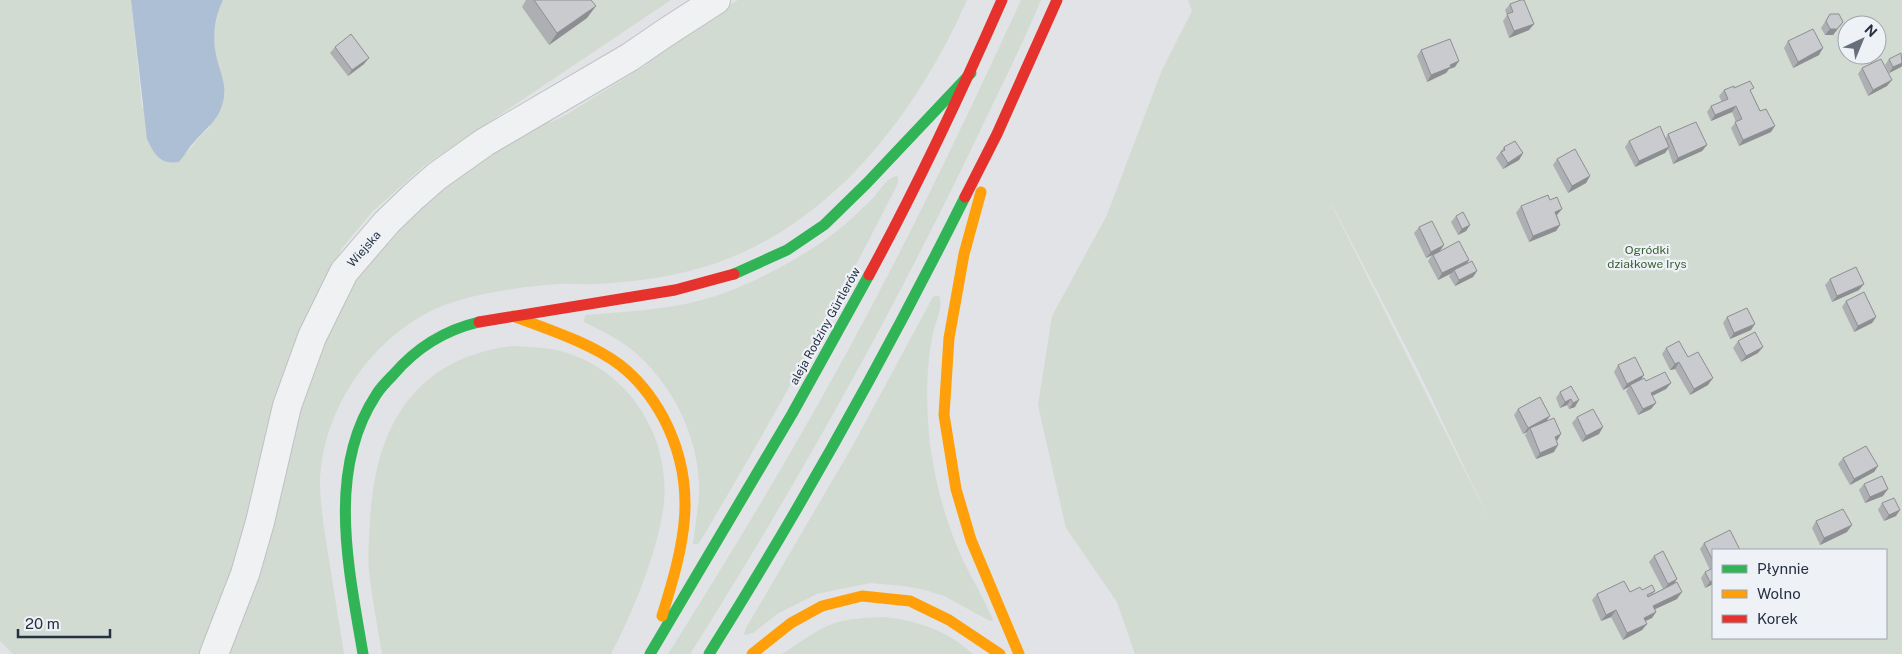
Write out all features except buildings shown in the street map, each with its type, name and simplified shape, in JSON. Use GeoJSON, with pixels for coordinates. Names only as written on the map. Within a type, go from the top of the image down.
{"type":"FeatureCollection","features":[{"type":"Feature","properties":{"kind":"main road","name":"aleja Rodziny Gürtlerów"},"geometry":{"type":"LineString","coordinates":[[650,654],[741,504],[822,362],[892,232],[971,73],[1002,0]]}},
{"type":"Feature","properties":{"kind":"main road"},"geometry":{"type":"LineString","coordinates":[[709,654],[752,586],[826,458],[924,279],[997,134],[1056,0]]}},
{"type":"Feature","properties":{"kind":"main road"},"geometry":{"type":"LineString","coordinates":[[363,654],[345,533],[345,479],[353,442],[369,405],[390,375],[415,352],[439,336],[463,326],[512,316],[689,288],[732,275],[790,248],[817,230],[852,198],[971,73]]}},
{"type":"Feature","properties":{"kind":"main road"},"geometry":{"type":"LineString","coordinates":[[997,134],[964,254],[949,338],[944,415],[956,488],[971,540],[1019,654]]}},
{"type":"Feature","properties":{"kind":"main road"},"geometry":{"type":"LineString","coordinates":[[512,316],[567,336],[621,365],[655,401],[674,442],[684,478],[686,504],[680,547],[668,597],[650,654]]}},
{"type":"Feature","properties":{"kind":"main road"},"geometry":{"type":"LineString","coordinates":[[752,654],[791,623],[822,606],[862,596],[910,601],[949,620],[1000,654]]}},
{"type":"Feature","properties":{"kind":"street","name":"Wiejska"},"geometry":{"type":"LineString","coordinates":[[214,654],[244,574],[260,522],[287,406],[312,337],[344,272],[388,222],[437,176],[485,142],[622,62],[716,0]]}},
{"type":"Feature","properties":{"kind":"green space"},"geometry":{"type":"Polygon","coordinates":[[[0,0],[131,0],[142,107],[187,153],[209,128],[225,94],[216,57],[214,36],[218,10],[223,0],[671,0],[425,165],[372,212],[342,248],[300,337],[257,471],[258,495],[206,654],[13,654],[0,641],[0,0]]]}},
{"type":"Feature","properties":{"kind":"green space"},"geometry":{"type":"Polygon","coordinates":[[[738,0],[967,0],[946,44],[921,86],[893,127],[862,164],[827,198],[788,227],[746,251],[700,268],[674,274],[622,282],[532,286],[488,293],[443,305],[411,323],[389,339],[370,359],[353,382],[339,406],[329,432],[322,459],[320,487],[322,514],[344,654],[224,654],[312,366],[347,290],[385,239],[446,182],[541,121],[551,122],[564,116],[646,65],[653,51],[738,0]]]}},
{"type":"Feature","properties":{"kind":"green space"},"geometry":{"type":"Polygon","coordinates":[[[1021,0],[1041,0],[1011,67],[946,200],[878,333],[768,527],[690,654],[668,654],[776,477],[853,342],[933,186],[1021,0]]]}},
{"type":"Feature","properties":{"kind":"green space","name":"Ogródki działkowe Irys"},"geometry":{"type":"Polygon","coordinates":[[[1188,0],[1902,0],[1902,654],[1135,654],[1117,602],[1066,528],[1038,405],[1052,316],[1107,215],[1162,70],[1192,11],[1188,0]],[[1331,203],[1490,521],[1417,368],[1331,203]]]}},
{"type":"Feature","properties":{"kind":"green space"},"geometry":{"type":"Polygon","coordinates":[[[896,176],[898,177],[898,183],[803,363],[701,540],[698,544],[693,544],[699,482],[693,444],[679,409],[669,392],[645,362],[620,341],[584,322],[585,315],[673,306],[702,300],[750,283],[782,267],[825,240],[874,197],[886,182],[896,176]]]}},
{"type":"Feature","properties":{"kind":"green space"},"geometry":{"type":"Polygon","coordinates":[[[939,296],[940,308],[931,342],[927,382],[928,422],[933,464],[939,493],[953,535],[962,558],[993,620],[990,621],[944,596],[925,590],[870,583],[817,594],[777,614],[753,633],[744,634],[852,447],[933,297],[939,296]]]}},
{"type":"Feature","properties":{"kind":"green space"},"geometry":{"type":"Polygon","coordinates":[[[512,346],[561,351],[586,361],[609,375],[628,393],[643,414],[655,437],[662,462],[665,489],[662,516],[654,550],[627,622],[611,654],[382,654],[368,558],[373,488],[380,457],[391,429],[405,404],[424,383],[448,366],[477,353],[512,346]]]}},
{"type":"Feature","properties":{"kind":"green space"},"geometry":{"type":"Polygon","coordinates":[[[883,617],[931,628],[953,639],[973,654],[782,654],[812,634],[832,624],[851,619],[883,617]]]}},
{"type":"Feature","properties":{"kind":"water"},"geometry":{"type":"Polygon","coordinates":[[[131,0],[223,0],[215,23],[214,39],[224,88],[222,105],[217,117],[193,143],[179,162],[162,160],[155,154],[147,139],[131,0]]]}},
{"type":"Feature","properties":{"kind":"traffic: fast"},"geometry":{"type":"LineString","coordinates":[[734,274],[787,250],[824,225],[867,183],[971,73]]}},
{"type":"Feature","properties":{"kind":"traffic: fast"},"geometry":{"type":"LineString","coordinates":[[709,654],[744,598],[843,428],[965,197]]}},
{"type":"Feature","properties":{"kind":"traffic: fast"},"geometry":{"type":"LineString","coordinates":[[650,654],[792,414],[869,275]]}},
{"type":"Feature","properties":{"kind":"traffic: fast"},"geometry":{"type":"LineString","coordinates":[[363,654],[352,589],[346,522],[346,488],[351,456],[361,425],[376,395],[411,356],[443,335],[466,325],[479,322]]}},
{"type":"Feature","properties":{"kind":"traffic: slow"},"geometry":{"type":"LineString","coordinates":[[981,192],[964,254],[949,338],[944,415],[956,489],[971,540],[1019,654]]}},
{"type":"Feature","properties":{"kind":"traffic: slow"},"geometry":{"type":"LineString","coordinates":[[513,316],[568,337],[596,350],[620,365],[639,382],[663,417],[682,468],[685,516],[677,565],[662,616]]}},
{"type":"Feature","properties":{"kind":"traffic: slow"},"geometry":{"type":"LineString","coordinates":[[752,654],[791,623],[822,606],[862,596],[910,601],[949,620],[1000,654]]}},
{"type":"Feature","properties":{"kind":"traffic: jam"},"geometry":{"type":"LineString","coordinates":[[869,275],[938,139],[1002,0]]}},
{"type":"Feature","properties":{"kind":"traffic: jam"},"geometry":{"type":"LineString","coordinates":[[965,197],[997,134],[1057,0]]}},
{"type":"Feature","properties":{"kind":"traffic: jam"},"geometry":{"type":"LineString","coordinates":[[479,322],[675,290],[734,274]]}}]}
